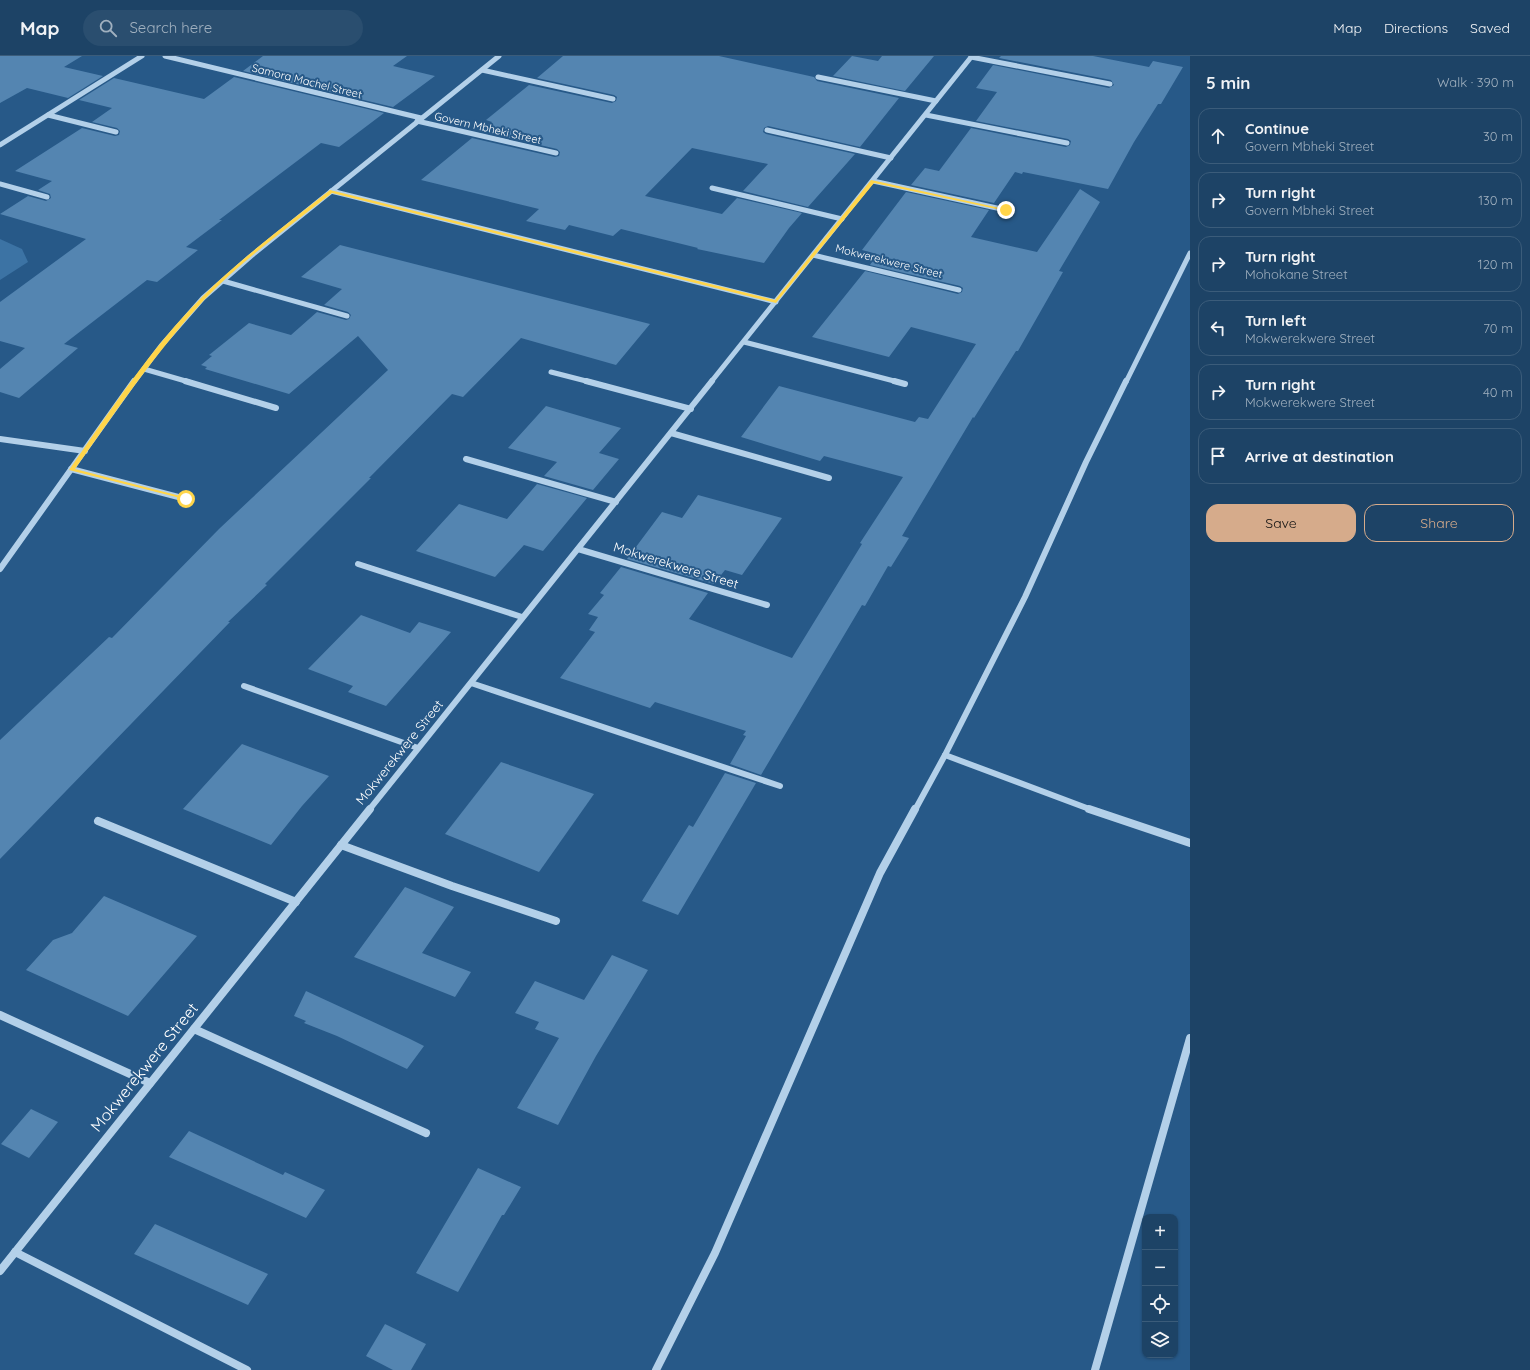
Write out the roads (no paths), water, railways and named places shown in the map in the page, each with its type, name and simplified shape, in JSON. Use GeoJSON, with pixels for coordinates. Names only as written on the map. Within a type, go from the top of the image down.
{"type":"FeatureCollection","features":[{"type":"Feature","properties":{"kind":"street"},"geometry":{"type":"LineString","coordinates":[[0,145],[142,56]]}},
{"type":"Feature","properties":{"kind":"street","name":"Samora Machel Street"},"geometry":{"type":"LineString","coordinates":[[165,56],[419,119]]}},
{"type":"Feature","properties":{"kind":"street","name":"Govern Mbheki Street"},"geometry":{"type":"LineString","coordinates":[[0,569],[161,346],[204,298],[251,256],[499,56]]}},
{"type":"Feature","properties":{"kind":"street","name":"Mokwerekwere Street"},"geometry":{"type":"LineString","coordinates":[[0,1271],[471,683],[522,617],[691,409],[972,57],[1110,84]]}},
{"type":"Feature","properties":{"kind":"street"},"geometry":{"type":"LineString","coordinates":[[482,70],[613,99]]}},
{"type":"Feature","properties":{"kind":"street"},"geometry":{"type":"LineString","coordinates":[[818,77],[936,101]]}},
{"type":"Feature","properties":{"kind":"street"},"geometry":{"type":"LineString","coordinates":[[48,115],[116,132]]}},
{"type":"Feature","properties":{"kind":"street"},"geometry":{"type":"LineString","coordinates":[[926,115],[1067,143]]}},
{"type":"Feature","properties":{"kind":"street","name":"Govern Mbheki Street"},"geometry":{"type":"LineString","coordinates":[[419,119],[556,154]]}},
{"type":"Feature","properties":{"kind":"street"},"geometry":{"type":"LineString","coordinates":[[767,130],[891,158]]}},
{"type":"Feature","properties":{"kind":"street"},"geometry":{"type":"LineString","coordinates":[[873,181],[1006,210]]}},
{"type":"Feature","properties":{"kind":"street"},"geometry":{"type":"LineString","coordinates":[[0,184],[47,197]]}},
{"type":"Feature","properties":{"kind":"street"},"geometry":{"type":"LineString","coordinates":[[712,188],[842,219]]}},
{"type":"Feature","properties":{"kind":"street"},"geometry":{"type":"LineString","coordinates":[[331,191],[776,302]]}},
{"type":"Feature","properties":{"kind":"street"},"geometry":{"type":"LineString","coordinates":[[656,1370],[714,1253],[880,873],[945,755],[1025,597],[1086,462],[1187,268],[1190,253]]}},
{"type":"Feature","properties":{"kind":"street","name":"Mokwerekwere Street"},"geometry":{"type":"LineString","coordinates":[[813,255],[958,290]]}},
{"type":"Feature","properties":{"kind":"street"},"geometry":{"type":"LineString","coordinates":[[223,281],[347,316]]}},
{"type":"Feature","properties":{"kind":"street"},"geometry":{"type":"LineString","coordinates":[[744,342],[904,384]]}},
{"type":"Feature","properties":{"kind":"street"},"geometry":{"type":"LineString","coordinates":[[144,369],[276,408]]}},
{"type":"Feature","properties":{"kind":"street"},"geometry":{"type":"LineString","coordinates":[[551,372],[691,409]]}},
{"type":"Feature","properties":{"kind":"street"},"geometry":{"type":"LineString","coordinates":[[671,433],[829,478]]}},
{"type":"Feature","properties":{"kind":"street"},"geometry":{"type":"LineString","coordinates":[[0,438],[85,450]]}},
{"type":"Feature","properties":{"kind":"street"},"geometry":{"type":"LineString","coordinates":[[466,459],[616,502]]}},
{"type":"Feature","properties":{"kind":"street"},"geometry":{"type":"LineString","coordinates":[[71,470],[186,499]]}},
{"type":"Feature","properties":{"kind":"street","name":"Mokwerekwere Street"},"geometry":{"type":"LineString","coordinates":[[578,549],[767,605]]}},
{"type":"Feature","properties":{"kind":"street"},"geometry":{"type":"LineString","coordinates":[[358,564],[522,617]]}},
{"type":"Feature","properties":{"kind":"street"},"geometry":{"type":"LineString","coordinates":[[471,683],[780,786]]}},
{"type":"Feature","properties":{"kind":"street"},"geometry":{"type":"LineString","coordinates":[[244,686],[418,748]]}},
{"type":"Feature","properties":{"kind":"street"},"geometry":{"type":"LineString","coordinates":[[945,755],[1072,803],[1190,843]]}},
{"type":"Feature","properties":{"kind":"street"},"geometry":{"type":"LineString","coordinates":[[98,821],[296,902]]}},
{"type":"Feature","properties":{"kind":"street"},"geometry":{"type":"LineString","coordinates":[[341,845],[452,886],[556,921]]}},
{"type":"Feature","properties":{"kind":"street"},"geometry":{"type":"LineString","coordinates":[[0,1015],[150,1083]]}},
{"type":"Feature","properties":{"kind":"street"},"geometry":{"type":"LineString","coordinates":[[194,1029],[426,1133]]}},
{"type":"Feature","properties":{"kind":"street"},"geometry":{"type":"LineString","coordinates":[[1095,1370],[1190,1038]]}},
{"type":"Feature","properties":{"kind":"street"},"geometry":{"type":"LineString","coordinates":[[15,1252],[247,1370]]}}]}
